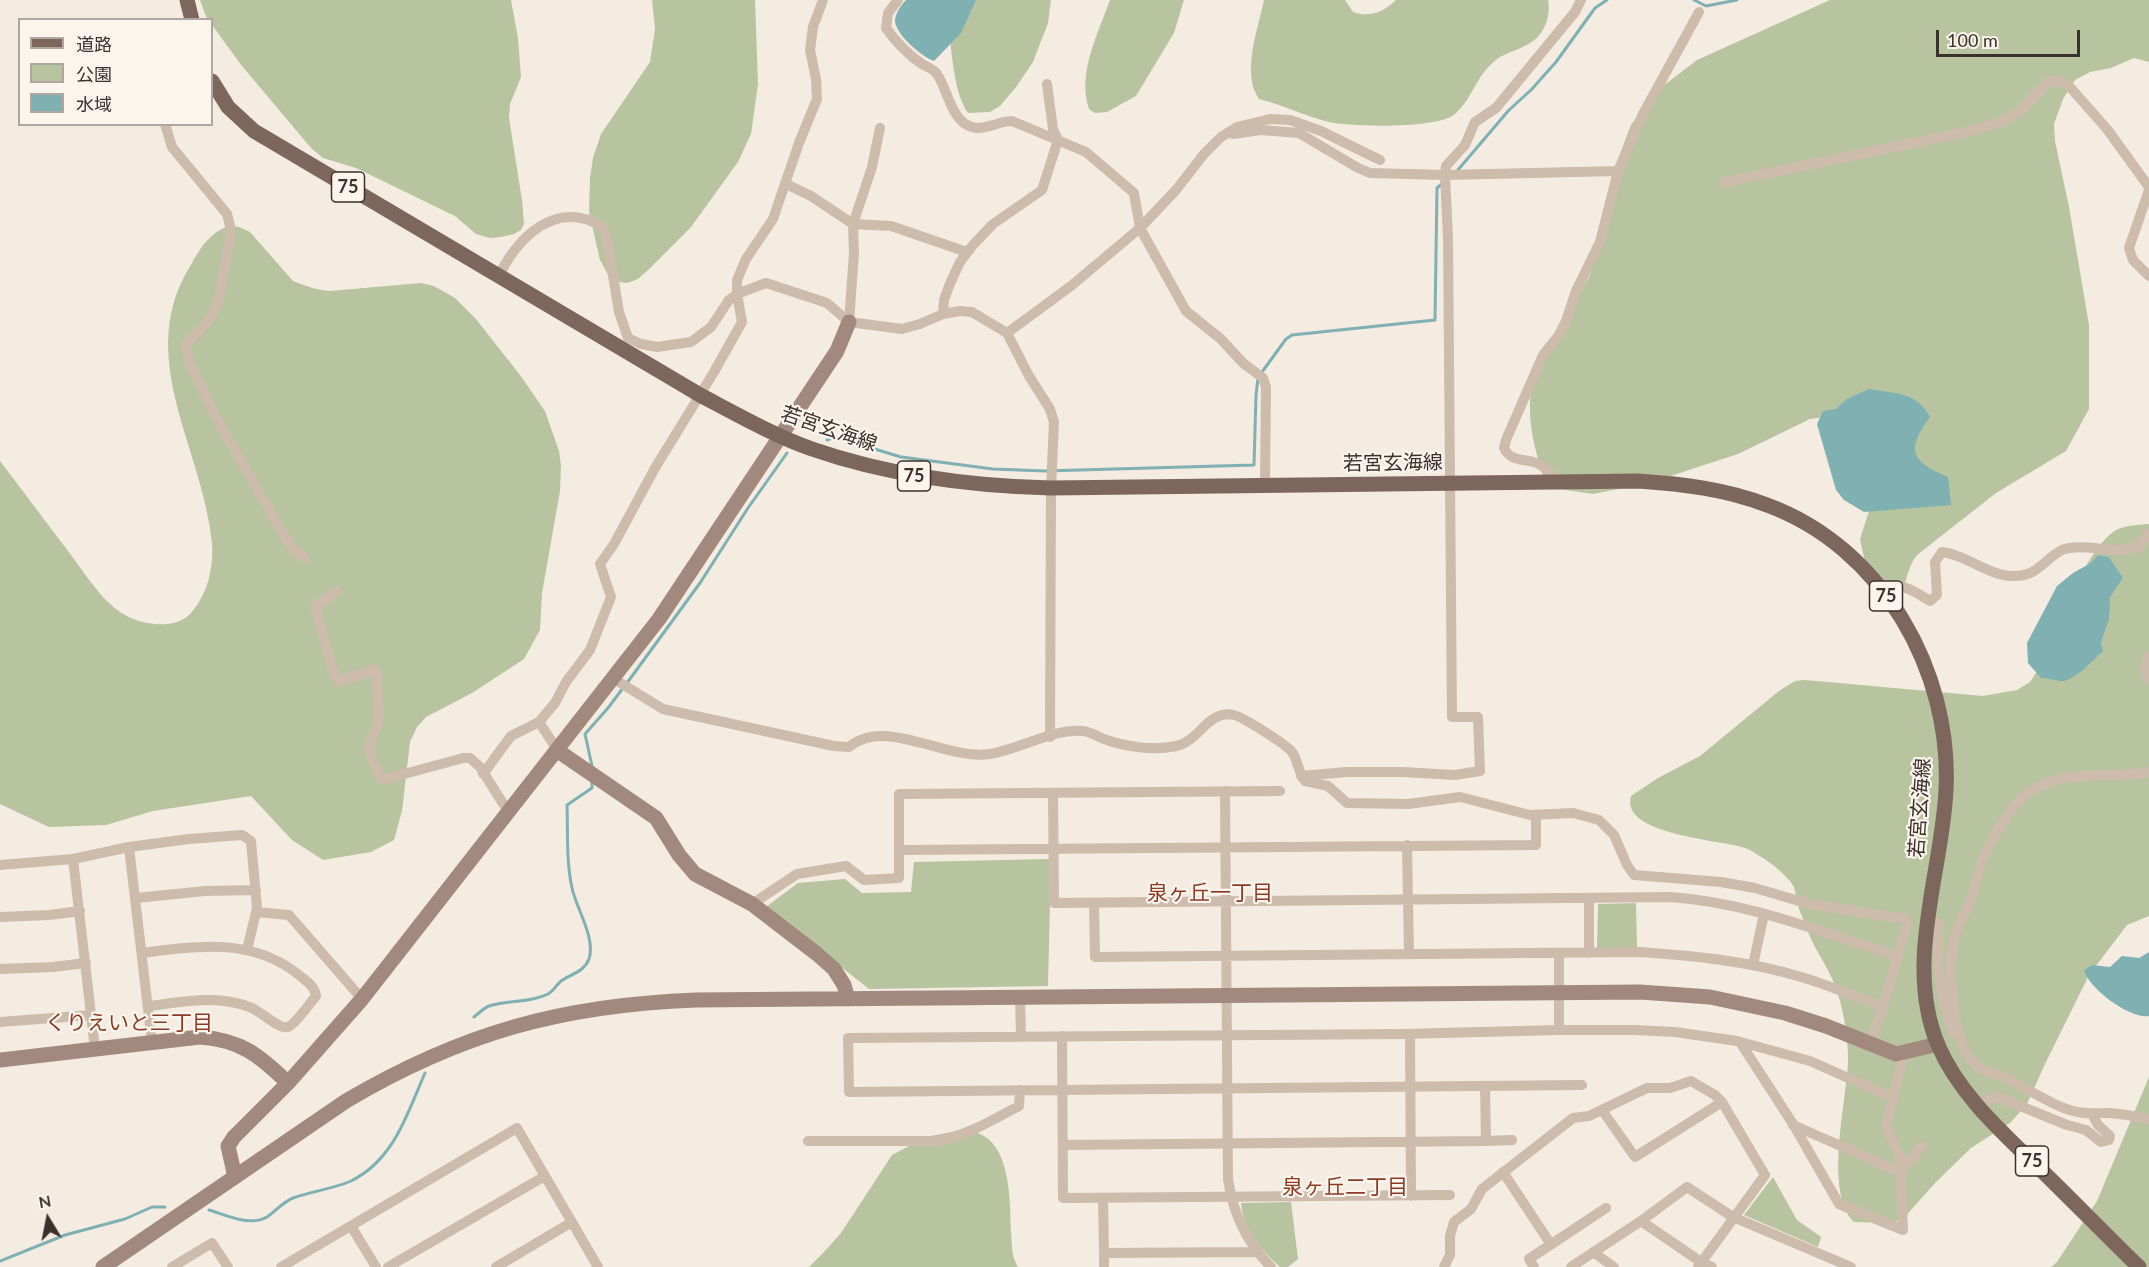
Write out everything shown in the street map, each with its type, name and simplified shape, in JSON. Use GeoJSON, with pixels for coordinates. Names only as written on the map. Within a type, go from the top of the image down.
{"type":"FeatureCollection","features":[{"type":"Feature","properties":{"kind":"main road"},"geometry":{"type":"LineString","coordinates":[[187,0],[188,18]]}},
{"type":"Feature","properties":{"kind":"main road","name":"若宮玄海線"},"geometry":{"type":"LineString","coordinates":[[213,83],[228,107],[254,131],[699,395],[782,436],[838,457],[896,473],[995,487],[1051,488],[1638,481],[1686,484],[1715,489],[1743,496],[1797,518],[1845,552],[1875,582],[1904,622],[1925,663],[1936,693],[1945,743],[1946,789],[1924,946],[1924,978],[1938,1044],[1952,1071],[1980,1107],[2139,1267]]}},
{"type":"Feature","properties":{"kind":"street"},"geometry":{"type":"LineString","coordinates":[[483,774],[512,736],[539,722],[555,704],[566,682],[590,651],[610,602],[610,590],[600,564],[614,544],[660,459],[742,322],[737,280],[746,259],[773,219],[817,99],[816,79],[810,50],[813,27],[823,0]]}},
{"type":"Feature","properties":{"kind":"street"},"geometry":{"type":"LineString","coordinates":[[898,0],[888,13],[886,28],[897,44],[921,64],[936,72],[962,123],[973,128],[982,128],[1001,121],[1012,121],[1086,152],[1134,193],[1140,228],[1186,311],[1221,339],[1243,363],[1263,378],[1266,387],[1265,486]]}},
{"type":"Feature","properties":{"kind":"street"},"geometry":{"type":"LineString","coordinates":[[1301,776],[1347,772],[1455,775],[1480,771],[1478,717],[1452,717],[1446,166],[1465,145],[1475,122],[1496,108],[1575,12],[1581,0]]}},
{"type":"Feature","properties":{"kind":"street"},"geometry":{"type":"LineString","coordinates":[[1557,482],[1549,471],[1538,463],[1512,457],[1504,448],[1544,355],[1566,321],[1576,291],[1600,242],[1618,171],[1643,114],[1699,12]]}},
{"type":"Feature","properties":{"kind":"street"},"geometry":{"type":"LineString","coordinates":[[1725,182],[1966,132],[2002,122],[2020,111],[2048,82],[2060,80],[2070,86],[2107,129],[2149,189],[2129,248],[2133,260],[2149,276]]}},
{"type":"Feature","properties":{"kind":"street"},"geometry":{"type":"LineString","coordinates":[[943,314],[949,286],[967,252],[993,224],[1042,190],[1058,140],[1053,129],[1047,84]]}},
{"type":"Feature","properties":{"kind":"street"},"geometry":{"type":"LineString","coordinates":[[1007,333],[1071,286],[1140,228],[1176,190],[1204,154],[1221,137],[1237,127],[1270,119],[1290,120],[1328,134],[1380,160]]}},
{"type":"Feature","properties":{"kind":"street"},"geometry":{"type":"LineString","coordinates":[[166,126],[172,147],[227,214],[231,230],[219,300],[210,319],[186,344],[189,360],[213,412],[283,534],[294,550],[305,558]]}},
{"type":"Feature","properties":{"kind":"street"},"geometry":{"type":"LineString","coordinates":[[235,1177],[228,1146],[234,1137],[288,1083],[362,999],[614,679],[659,620],[837,351],[849,322],[854,254],[852,224],[872,167],[880,128]]}},
{"type":"Feature","properties":{"kind":"street"},"geometry":{"type":"LineString","coordinates":[[1221,137],[1261,130],[1299,133],[1370,173],[1445,175],[1618,171]]}},
{"type":"Feature","properties":{"kind":"street"},"geometry":{"type":"LineString","coordinates":[[786,184],[811,196],[852,224],[891,226],[967,252]]}},
{"type":"Feature","properties":{"kind":"street"},"geometry":{"type":"LineString","coordinates":[[499,276],[505,262],[525,236],[545,223],[584,218],[602,227],[607,240],[619,312],[628,338],[634,341],[657,347],[691,342],[711,327],[729,300],[737,294],[766,282],[827,303],[849,322],[902,329],[943,314],[960,311],[972,312],[1007,333],[1029,376],[1050,409],[1054,422],[1051,488],[1050,737]]}},
{"type":"Feature","properties":{"kind":"street"},"geometry":{"type":"LineString","coordinates":[[1875,582],[1909,589],[1930,601],[1937,595],[1935,562],[1942,552],[1953,553],[1995,573],[2013,576],[2030,573],[2044,565],[2061,550],[2086,547],[2118,550],[2139,546],[2149,533]]}},
{"type":"Feature","properties":{"kind":"street"},"geometry":{"type":"LineString","coordinates":[[337,591],[315,606],[333,671],[340,682],[367,670],[374,669],[377,673],[378,723],[369,747],[381,778],[396,777],[470,758],[476,762],[509,813]]}},
{"type":"Feature","properties":{"kind":"street"},"geometry":{"type":"LineString","coordinates":[[2149,656],[2145,668],[2149,679]]}},
{"type":"Feature","properties":{"kind":"street"},"geometry":{"type":"LineString","coordinates":[[614,679],[663,709],[834,746],[849,747],[856,740],[867,736],[889,736],[955,752],[989,755],[1050,737],[1084,731],[1119,743],[1159,749],[1180,746],[1217,716],[1236,715],[1287,746],[1293,753],[1305,781],[1328,786],[1347,802],[1408,804],[1460,796],[1536,816],[1573,813],[1599,820],[1614,835],[1634,875],[1743,886],[1809,904],[1905,919],[1907,924],[1870,1044]]}},
{"type":"Feature","properties":{"kind":"street"},"geometry":{"type":"LineString","coordinates":[[539,722],[558,751],[656,818],[679,855],[695,874],[753,904],[834,969],[844,985],[848,999]]}},
{"type":"Feature","properties":{"kind":"street"},"geometry":{"type":"LineString","coordinates":[[1963,1047],[1954,1009],[1952,988],[1954,935],[1970,904],[1979,870],[1989,847],[2013,809],[2032,790],[2061,778],[2088,775],[2129,776],[2149,772]]}},
{"type":"Feature","properties":{"kind":"street"},"geometry":{"type":"LineString","coordinates":[[1225,791],[1228,1179],[1240,1227],[1256,1252],[1271,1267]]}},
{"type":"Feature","properties":{"kind":"street"},"geometry":{"type":"LineString","coordinates":[[753,904],[797,874],[846,866],[864,880],[899,878],[899,794],[1280,791]]}},
{"type":"Feature","properties":{"kind":"street"},"geometry":{"type":"LineString","coordinates":[[1053,793],[1054,903],[1670,897],[1702,899],[1764,914],[1898,956]]}},
{"type":"Feature","properties":{"kind":"street"},"geometry":{"type":"LineString","coordinates":[[899,850],[1536,845],[1536,816]]}},
{"type":"Feature","properties":{"kind":"street"},"geometry":{"type":"LineString","coordinates":[[0,865],[73,859],[129,847],[189,838],[242,835],[251,841],[256,890],[256,912],[247,950]]}},
{"type":"Feature","properties":{"kind":"street"},"geometry":{"type":"LineString","coordinates":[[1407,845],[1409,954]]}},
{"type":"Feature","properties":{"kind":"street"},"geometry":{"type":"LineString","coordinates":[[129,847],[152,1042]]}},
{"type":"Feature","properties":{"kind":"street"},"geometry":{"type":"LineString","coordinates":[[73,859],[95,1049]]}},
{"type":"Feature","properties":{"kind":"street"},"geometry":{"type":"LineString","coordinates":[[136,898],[205,891],[256,890]]}},
{"type":"Feature","properties":{"kind":"street"},"geometry":{"type":"LineString","coordinates":[[1588,953],[1589,898]]}},
{"type":"Feature","properties":{"kind":"street"},"geometry":{"type":"LineString","coordinates":[[1094,903],[1095,957],[1641,952],[1753,965],[1802,977],[1883,1007]]}},
{"type":"Feature","properties":{"kind":"street"},"geometry":{"type":"LineString","coordinates":[[0,917],[80,911]]}},
{"type":"Feature","properties":{"kind":"street"},"geometry":{"type":"LineString","coordinates":[[256,912],[289,915],[362,999]]}},
{"type":"Feature","properties":{"kind":"street"},"geometry":{"type":"LineString","coordinates":[[1753,965],[1764,914]]}},
{"type":"Feature","properties":{"kind":"street"},"geometry":{"type":"LineString","coordinates":[[1928,921],[1938,923],[1939,980],[1948,1016],[1953,1031],[1975,1065],[2065,1108],[2092,1114],[2105,1113],[2149,1119]]}},
{"type":"Feature","properties":{"kind":"street"},"geometry":{"type":"LineString","coordinates":[[142,953],[203,946],[247,950],[276,960],[293,971],[314,988],[316,996],[286,1028],[280,1027],[265,1014],[250,1007],[216,999],[149,1006]]}},
{"type":"Feature","properties":{"kind":"street"},"geometry":{"type":"LineString","coordinates":[[1559,954],[1559,1030]]}},
{"type":"Feature","properties":{"kind":"street"},"geometry":{"type":"LineString","coordinates":[[0,969],[86,963]]}},
{"type":"Feature","properties":{"kind":"street"},"geometry":{"type":"LineString","coordinates":[[103,1267],[377,1082],[432,1055],[486,1034],[536,1020],[611,1006],[696,1000],[1640,992],[1710,997],[1785,1013],[1826,1026],[1887,1052],[1904,1053],[1938,1044]]}},
{"type":"Feature","properties":{"kind":"street"},"geometry":{"type":"LineString","coordinates":[[1020,997],[1021,1036]]}},
{"type":"Feature","properties":{"kind":"street"},"geometry":{"type":"LineString","coordinates":[[0,1022],[92,1015]]}},
{"type":"Feature","properties":{"kind":"street"},"geometry":{"type":"LineString","coordinates":[[1582,1085],[849,1092],[848,1038],[1410,1034],[1559,1030],[1675,1032],[1740,1041],[1810,1061],[1893,1098]]}},
{"type":"Feature","properties":{"kind":"street"},"geometry":{"type":"LineString","coordinates":[[1410,1034],[1411,1196]]}},
{"type":"Feature","properties":{"kind":"street"},"geometry":{"type":"LineString","coordinates":[[1062,1036],[1063,1198],[1450,1195]]}},
{"type":"Feature","properties":{"kind":"street"},"geometry":{"type":"LineString","coordinates":[[0,1060],[200,1037],[232,1042],[262,1059],[288,1083]]}},
{"type":"Feature","properties":{"kind":"street"},"geometry":{"type":"LineString","coordinates":[[1740,1041],[1793,1124],[1839,1204],[1903,1230],[1900,1158],[1886,1126],[1904,1053]]}},
{"type":"Feature","properties":{"kind":"street"},"geometry":{"type":"LineString","coordinates":[[1444,1267],[1450,1255],[1450,1236],[1454,1222],[1471,1209],[1482,1189],[1573,1118],[1589,1116],[1647,1088],[1670,1088],[1691,1081],[1715,1095],[1722,1102],[1765,1175],[1699,1265]]}},
{"type":"Feature","properties":{"kind":"street"},"geometry":{"type":"LineString","coordinates":[[1485,1086],[1486,1141]]}},
{"type":"Feature","properties":{"kind":"street"},"geometry":{"type":"LineString","coordinates":[[808,1141],[936,1141],[953,1138],[972,1131],[1019,1106],[1020,1090]]}},
{"type":"Feature","properties":{"kind":"street"},"geometry":{"type":"LineString","coordinates":[[1980,1107],[1988,1099],[1998,1097],[2067,1125],[2086,1130],[2102,1142],[2106,1142],[2109,1136],[2093,1120],[2092,1114]]}},
{"type":"Feature","properties":{"kind":"street"},"geometry":{"type":"LineString","coordinates":[[1602,1110],[1635,1156],[1722,1102]]}},
{"type":"Feature","properties":{"kind":"street"},"geometry":{"type":"LineString","coordinates":[[1793,1124],[1900,1172]]}},
{"type":"Feature","properties":{"kind":"street"},"geometry":{"type":"LineString","coordinates":[[280,1267],[517,1128],[598,1267]]}},
{"type":"Feature","properties":{"kind":"street"},"geometry":{"type":"LineString","coordinates":[[1063,1145],[1512,1140]]}},
{"type":"Feature","properties":{"kind":"street"},"geometry":{"type":"LineString","coordinates":[[1900,1172],[1922,1146]]}},
{"type":"Feature","properties":{"kind":"street"},"geometry":{"type":"LineString","coordinates":[[1503,1172],[1550,1243]]}},
{"type":"Feature","properties":{"kind":"street"},"geometry":{"type":"LineString","coordinates":[[388,1267],[545,1176]]}},
{"type":"Feature","properties":{"kind":"street"},"geometry":{"type":"LineString","coordinates":[[1571,1267],[1641,1221],[1687,1187],[1733,1217],[1851,1267]]}},
{"type":"Feature","properties":{"kind":"street"},"geometry":{"type":"LineString","coordinates":[[1103,1199],[1104,1267]]}},
{"type":"Feature","properties":{"kind":"street"},"geometry":{"type":"LineString","coordinates":[[1534,1267],[1529,1259],[1606,1208]]}},
{"type":"Feature","properties":{"kind":"street"},"geometry":{"type":"LineString","coordinates":[[1641,1221],[1699,1265],[1712,1267]]}},
{"type":"Feature","properties":{"kind":"street"},"geometry":{"type":"LineString","coordinates":[[496,1267],[572,1222]]}},
{"type":"Feature","properties":{"kind":"street"},"geometry":{"type":"LineString","coordinates":[[351,1226],[376,1267]]}},
{"type":"Feature","properties":{"kind":"street"},"geometry":{"type":"LineString","coordinates":[[172,1267],[212,1244],[228,1267]]}},
{"type":"Feature","properties":{"kind":"street"},"geometry":{"type":"LineString","coordinates":[[1104,1253],[1256,1252]]}},
{"type":"Feature","properties":{"kind":"street"},"geometry":{"type":"LineString","coordinates":[[1593,1252],[1614,1267]]}},
{"type":"Feature","properties":{"kind":"green space"},"geometry":{"type":"Polygon","coordinates":[[[200,0],[511,0],[518,38],[521,77],[510,104],[509,118],[522,200],[524,224],[521,230],[514,234],[490,238],[476,234],[455,216],[356,168],[323,158],[311,148],[242,66],[213,26],[213,18],[207,18],[200,0]]]}},
{"type":"Feature","properties":{"kind":"green space"},"geometry":{"type":"Polygon","coordinates":[[[652,0],[755,0],[758,84],[751,134],[738,162],[691,227],[638,279],[627,283],[610,278],[600,260],[589,212],[590,178],[593,158],[601,134],[650,62],[655,29],[652,0]]]}},
{"type":"Feature","properties":{"kind":"green space"},"geometry":{"type":"Polygon","coordinates":[[[947,0],[1051,0],[1048,23],[1033,62],[1000,106],[990,112],[968,113],[962,103],[952,59],[947,0]]]}},
{"type":"Feature","properties":{"kind":"green space"},"geometry":{"type":"Polygon","coordinates":[[[1110,0],[1184,0],[1174,33],[1136,96],[1107,112],[1095,113],[1089,109],[1086,95],[1087,68],[1110,0]]]}},
{"type":"Feature","properties":{"kind":"green space"},"geometry":{"type":"Polygon","coordinates":[[[1264,0],[1345,0],[1353,12],[1371,14],[1381,11],[1396,0],[1548,0],[1549,11],[1544,28],[1537,38],[1526,46],[1500,57],[1492,64],[1455,114],[1446,119],[1414,124],[1356,125],[1329,122],[1259,99],[1251,77],[1251,64],[1264,0]]]}},
{"type":"Feature","properties":{"kind":"green space"},"geometry":{"type":"Polygon","coordinates":[[[1830,0],[2149,0],[2149,62],[2134,58],[2111,68],[2090,72],[2075,80],[2063,99],[2054,124],[2055,141],[2089,325],[2089,409],[2066,451],[1996,493],[1917,555],[1903,587],[1899,592],[1883,600],[1872,595],[1860,539],[1871,505],[1853,413],[1810,419],[1738,454],[1649,483],[1593,494],[1559,489],[1545,481],[1534,444],[1530,418],[1533,380],[1590,275],[1615,167],[1631,125],[1654,93],[1697,60],[1830,0]]]}},
{"type":"Feature","properties":{"kind":"green space"},"geometry":{"type":"Polygon","coordinates":[[[230,226],[250,232],[293,281],[307,286],[330,291],[421,283],[434,286],[455,298],[476,319],[545,411],[559,451],[560,491],[542,593],[540,630],[524,659],[472,693],[426,717],[417,727],[410,742],[402,811],[394,840],[371,852],[323,860],[292,840],[251,796],[153,811],[106,825],[49,827],[0,804],[0,461],[94,586],[116,609],[140,621],[158,624],[176,622],[190,614],[201,599],[208,581],[212,562],[212,543],[206,507],[176,402],[170,367],[169,332],[175,298],[195,257],[212,236],[230,226]]]}},
{"type":"Feature","properties":{"kind":"green space"},"geometry":{"type":"Polygon","coordinates":[[[2149,524],[2149,916],[2127,925],[2089,975],[2027,1104],[2010,1123],[1971,1148],[1902,1220],[1888,1223],[1854,1222],[1845,1208],[1838,1169],[1848,1063],[1845,1023],[1837,992],[1811,939],[1799,909],[1794,887],[1786,876],[1772,864],[1745,848],[1675,834],[1641,819],[1632,809],[1631,796],[1658,778],[1700,756],[1779,691],[1795,681],[1983,696],[2017,690],[2030,682],[2038,670],[2080,576],[2102,543],[2113,532],[2121,528],[2149,524]]]}},
{"type":"Feature","properties":{"kind":"green space"},"geometry":{"type":"Polygon","coordinates":[[[1051,859],[1048,986],[869,989],[766,907],[798,883],[845,879],[862,893],[911,892],[914,862],[1051,859]]]}},
{"type":"Feature","properties":{"kind":"green space"},"geometry":{"type":"Polygon","coordinates":[[[1636,903],[1637,948],[1597,948],[1598,904],[1636,903]]]}},
{"type":"Feature","properties":{"kind":"green space"},"geometry":{"type":"Polygon","coordinates":[[[2149,1077],[2149,1267],[2051,1267],[2057,1262],[2097,1201],[2149,1077]]]}},
{"type":"Feature","properties":{"kind":"green space"},"geometry":{"type":"Polygon","coordinates":[[[957,1131],[980,1134],[998,1151],[1007,1177],[1012,1250],[1018,1267],[809,1267],[841,1233],[892,1155],[926,1137],[957,1131]]]}},
{"type":"Feature","properties":{"kind":"green space"},"geometry":{"type":"Polygon","coordinates":[[[1773,1177],[1797,1220],[1821,1237],[1818,1247],[1744,1215],[1773,1177]]]}},
{"type":"Feature","properties":{"kind":"green space"},"geometry":{"type":"Polygon","coordinates":[[[1291,1202],[1298,1259],[1288,1267],[1280,1267],[1249,1230],[1242,1213],[1241,1203],[1291,1202]]]}},
{"type":"Feature","properties":{"kind":"water"},"geometry":{"type":"Polygon","coordinates":[[[906,0],[976,0],[961,33],[934,61],[910,45],[896,27],[896,15],[906,0]]]}},
{"type":"Feature","properties":{"kind":"water"},"geometry":{"type":"Polygon","coordinates":[[[1869,389],[1911,398],[1918,402],[1930,417],[1917,438],[1916,454],[1926,466],[1948,477],[1951,505],[1864,512],[1844,500],[1836,490],[1817,424],[1823,411],[1836,409],[1847,399],[1869,389]]]}},
{"type":"Feature","properties":{"kind":"water"},"geometry":{"type":"Polygon","coordinates":[[[2098,555],[2109,557],[2123,578],[2110,597],[2109,619],[2101,642],[2103,651],[2083,670],[2065,681],[2041,678],[2028,663],[2027,643],[2057,586],[2073,573],[2091,563],[2098,555]]]}},
{"type":"Feature","properties":{"kind":"water"},"geometry":{"type":"Polygon","coordinates":[[[2149,952],[2149,1016],[2132,1013],[2111,1001],[2087,978],[2084,970],[2092,965],[2110,967],[2122,956],[2139,958],[2149,952]]]}},
{"type":"Feature","properties":{"kind":"waterway"},"geometry":{"type":"LineString","coordinates":[[1457,171],[1509,110],[1556,62],[1595,8],[1607,0]]}},
{"type":"Feature","properties":{"kind":"waterway"},"geometry":{"type":"LineString","coordinates":[[1694,0],[1706,6],[1737,0]]}},
{"type":"Feature","properties":{"kind":"waterway"},"geometry":{"type":"LineString","coordinates":[[1262,372],[1286,339],[1292,335],[1435,320],[1437,188],[1443,183]]}},
{"type":"Feature","properties":{"kind":"waterway"},"geometry":{"type":"LineString","coordinates":[[827,440],[835,437],[901,457],[993,469],[1045,471],[1254,465],[1258,378]]}},
{"type":"Feature","properties":{"kind":"waterway"},"geometry":{"type":"LineString","coordinates":[[627,683],[700,583],[748,508],[787,453]]}},
{"type":"Feature","properties":{"kind":"waterway"},"geometry":{"type":"LineString","coordinates":[[592,766],[585,734],[623,688]]}},
{"type":"Feature","properties":{"kind":"waterway"},"geometry":{"type":"LineString","coordinates":[[474,1017],[489,1006],[534,999],[548,994],[561,981],[581,970],[587,963],[590,942],[570,878],[567,805],[592,788],[592,782]]}},
{"type":"Feature","properties":{"kind":"waterway"},"geometry":{"type":"LineString","coordinates":[[209,1210],[238,1219],[260,1220],[293,1198],[344,1184],[366,1172],[389,1148],[405,1120],[425,1073]]}},
{"type":"Feature","properties":{"kind":"waterway"},"geometry":{"type":"LineString","coordinates":[[0,1261],[65,1235],[125,1219],[152,1207],[165,1207]]}},
{"type":"Feature","properties":{"kind":"district","name":"泉ヶ丘一丁目"},"geometry":{"type":"Point","coordinates":[1210,893]}},
{"type":"Feature","properties":{"kind":"district","name":"くりえいと三丁目"},"geometry":{"type":"Point","coordinates":[129,1023]}},
{"type":"Feature","properties":{"kind":"district","name":"泉ヶ丘二丁目"},"geometry":{"type":"Point","coordinates":[1345,1187]}}]}
